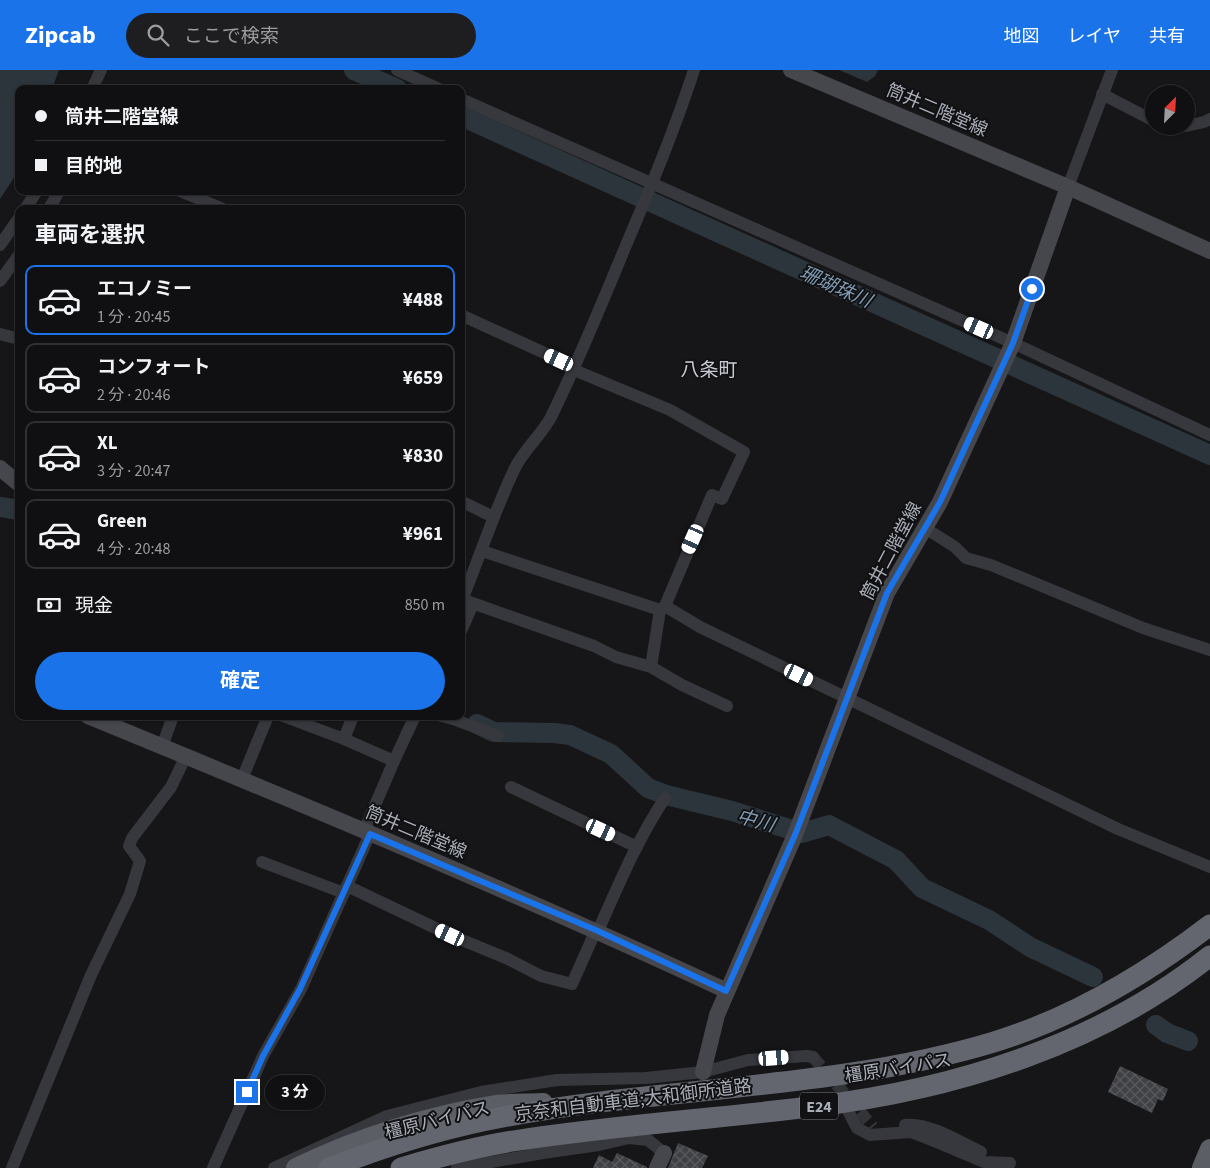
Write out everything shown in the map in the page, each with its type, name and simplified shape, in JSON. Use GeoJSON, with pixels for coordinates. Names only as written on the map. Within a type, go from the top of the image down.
{"type":"FeatureCollection","features":[{"type":"Feature","properties":{"kind":"highway","name":"京奈和自動車道;大和御所道路"},"geometry":{"type":"LineString","coordinates":[[329,1168],[379,1148],[437,1131],[503,1117],[562,1107],[821,1078],[884,1068],[960,1051],[996,1041],[1050,1021],[1102,995],[1147,969],[1184,945],[1210,925]]}},
{"type":"Feature","properties":{"kind":"highway","name":"橿原バイパス"},"geometry":{"type":"LineString","coordinates":[[296,1168],[358,1142],[404,1126],[499,1105],[548,1103],[697,1087],[812,1080],[894,1072],[944,1062],[986,1051],[1026,1037],[1097,1006],[1140,981],[1197,943],[1210,932]]}},
{"type":"Feature","properties":{"kind":"highway","name":"京奈和自動車道;大和御所道路"},"geometry":{"type":"LineString","coordinates":[[401,1168],[448,1154],[511,1141],[820,1106],[950,1080],[1004,1064],[1060,1044],[1116,1018],[1160,991],[1210,956]]}},
{"type":"Feature","properties":{"kind":"highway","name":"橿原バイパス"},"geometry":{"type":"LineString","coordinates":[[436,1168],[514,1151],[574,1129],[846,1107],[926,1093],[974,1082],[1060,1052],[1154,1005],[1173,994],[1210,966]]}},
{"type":"Feature","properties":{"kind":"highway"},"geometry":{"type":"LineString","coordinates":[[1202,1168],[1210,1149]]}},
{"type":"Feature","properties":{"kind":"main road","name":"筒井二階堂線"},"geometry":{"type":"LineString","coordinates":[[791,70],[1068,187],[1210,251]]}},
{"type":"Feature","properties":{"kind":"main road","name":"筒井二階堂線"},"geometry":{"type":"LineString","coordinates":[[702,1072],[717,1015],[726,991],[797,831],[887,593],[940,502],[1013,345],[1068,187]]}},
{"type":"Feature","properties":{"kind":"main road"},"geometry":{"type":"LineString","coordinates":[[0,468],[15,481]]}},
{"type":"Feature","properties":{"kind":"main road","name":"筒井二階堂線"},"geometry":{"type":"LineString","coordinates":[[98,720],[242,779],[597,931],[726,991]]}},
{"type":"Feature","properties":{"kind":"main road"},"geometry":{"type":"LineString","coordinates":[[657,1168],[664,1153]]}},
{"type":"Feature","properties":{"kind":"street"},"geometry":{"type":"LineString","coordinates":[[94,85],[101,70]]}},
{"type":"Feature","properties":{"kind":"street"},"geometry":{"type":"LineString","coordinates":[[397,70],[430,85]]}},
{"type":"Feature","properties":{"kind":"street"},"geometry":{"type":"LineString","coordinates":[[694,70],[679,116],[652,185],[574,368],[548,422],[515,467],[493,517],[465,601],[594,646],[616,657],[651,667],[682,685],[727,706]]}},
{"type":"Feature","properties":{"kind":"street"},"geometry":{"type":"LineString","coordinates":[[1068,187],[1112,70]]}},
{"type":"Feature","properties":{"kind":"street"},"geometry":{"type":"LineString","coordinates":[[1102,94],[1145,116]]}},
{"type":"Feature","properties":{"kind":"street"},"geometry":{"type":"LineString","coordinates":[[465,101],[1210,435]]}},
{"type":"Feature","properties":{"kind":"street"},"geometry":{"type":"LineString","coordinates":[[1195,124],[1210,119]]}},
{"type":"Feature","properties":{"kind":"street"},"geometry":{"type":"LineString","coordinates":[[190,195],[213,205]]}},
{"type":"Feature","properties":{"kind":"street"},"geometry":{"type":"LineString","coordinates":[[0,245],[15,224]]}},
{"type":"Feature","properties":{"kind":"street"},"geometry":{"type":"LineString","coordinates":[[0,281],[15,260]]}},
{"type":"Feature","properties":{"kind":"street"},"geometry":{"type":"LineString","coordinates":[[465,317],[670,410],[744,452],[722,500],[712,495],[662,608],[651,667]]}},
{"type":"Feature","properties":{"kind":"street"},"geometry":{"type":"LineString","coordinates":[[0,334],[15,337]]}},
{"type":"Feature","properties":{"kind":"street"},"geometry":{"type":"LineString","coordinates":[[465,503],[493,517]]}},
{"type":"Feature","properties":{"kind":"street"},"geometry":{"type":"LineString","coordinates":[[925,528],[955,547],[966,558],[991,565],[1143,628],[1210,650]]}},
{"type":"Feature","properties":{"kind":"street"},"geometry":{"type":"LineString","coordinates":[[482,551],[662,608],[1118,829],[1210,867]]}},
{"type":"Feature","properties":{"kind":"street"},"geometry":{"type":"LineString","coordinates":[[162,746],[172,720]]}},
{"type":"Feature","properties":{"kind":"street"},"geometry":{"type":"LineString","coordinates":[[242,779],[266,720]]}},
{"type":"Feature","properties":{"kind":"street"},"geometry":{"type":"LineString","coordinates":[[294,720],[394,761]]}},
{"type":"Feature","properties":{"kind":"street"},"geometry":{"type":"LineString","coordinates":[[344,739],[351,720]]}},
{"type":"Feature","properties":{"kind":"street"},"geometry":{"type":"LineString","coordinates":[[213,1168],[263,1056],[300,989],[346,889],[394,761],[412,720]]}},
{"type":"Feature","properties":{"kind":"street"},"geometry":{"type":"LineString","coordinates":[[456,720],[498,736]]}},
{"type":"Feature","properties":{"kind":"street"},"geometry":{"type":"LineString","coordinates":[[12,1168],[91,975],[130,894],[140,861],[130,846],[132,838],[170,787],[186,756]]}},
{"type":"Feature","properties":{"kind":"street"},"geometry":{"type":"LineString","coordinates":[[511,787],[637,847]]}},
{"type":"Feature","properties":{"kind":"street"},"geometry":{"type":"LineString","coordinates":[[262,862],[346,889],[508,959],[542,976],[572,984],[621,878],[655,813],[665,798]]}},
{"type":"Feature","properties":{"kind":"street"},"geometry":{"type":"LineString","coordinates":[[274,1168],[388,1116],[481,1092],[557,1080],[646,1078],[702,1072],[748,1060],[813,1057]]}},
{"type":"Feature","properties":{"kind":"street"},"geometry":{"type":"LineString","coordinates":[[846,1107],[857,1128],[870,1136],[910,1132],[984,1162],[1014,1166]]}},
{"type":"Feature","properties":{"kind":"street"},"geometry":{"type":"LineString","coordinates":[[873,1127],[910,1124],[929,1128],[1014,1166]]}},
{"type":"Feature","properties":{"kind":"street"},"geometry":{"type":"LineString","coordinates":[[457,1168],[515,1163],[629,1138],[648,1140],[664,1153]]}},
{"type":"Feature","properties":{"kind":"shaded area"},"geometry":{"type":"Polygon","coordinates":[[[0,70],[59,70],[53,85],[15,85],[15,176],[0,199],[0,70]]]}},
{"type":"Feature","properties":{"kind":"shaded area"},"geometry":{"type":"Polygon","coordinates":[[[839,70],[878,70],[875,76],[867,82],[839,70]]]}},
{"type":"Feature","properties":{"kind":"building"},"geometry":{"type":"Polygon","coordinates":[[[1120,1066],[1168,1089],[1163,1101],[1158,1099],[1152,1113],[1108,1092],[1120,1066]]]}},
{"type":"Feature","properties":{"kind":"building"},"geometry":{"type":"Polygon","coordinates":[[[678,1143],[708,1156],[702,1168],[668,1168],[678,1143]]]}},
{"type":"Feature","properties":{"kind":"building"},"geometry":{"type":"Polygon","coordinates":[[[617,1153],[647,1168],[593,1168],[599,1155],[612,1162],[617,1153]]]}},
{"type":"Feature","properties":{"kind":"waterway","name":"珊瑚珠川"},"geometry":{"type":"LineString","coordinates":[[354,70],[388,85]]}},
{"type":"Feature","properties":{"kind":"waterway","name":"珊瑚珠川"},"geometry":{"type":"LineString","coordinates":[[465,118],[1210,455]]}},
{"type":"Feature","properties":{"kind":"waterway","name":"中川"},"geometry":{"type":"LineString","coordinates":[[0,507],[15,509]]}},
{"type":"Feature","properties":{"kind":"waterway","name":"中川"},"geometry":{"type":"LineString","coordinates":[[477,724],[494,732],[570,735],[611,754],[648,788],[666,795],[732,811],[802,833],[829,825],[896,860],[922,888],[989,920],[1030,947],[1093,977]]}},
{"type":"Feature","properties":{"kind":"waterway","name":"中川"},"geometry":{"type":"LineString","coordinates":[[1156,1025],[1167,1033],[1188,1041]]}},
{"type":"Feature","properties":{"kind":"tunnel"},"geometry":{"type":"LineString","coordinates":[[813,1057],[873,1127]]}},
{"type":"Feature","properties":{"kind":"district","name":"八条町"},"geometry":{"type":"Point","coordinates":[709,369]}},
{"type":"Feature","properties":{"kind":"route"},"geometry":{"type":"LineString","coordinates":[[247,1092],[263,1056],[300,989],[370,834],[598,931],[726,991],[795,835],[887,593],[940,502],[1013,343],[1032,289]]}}]}
